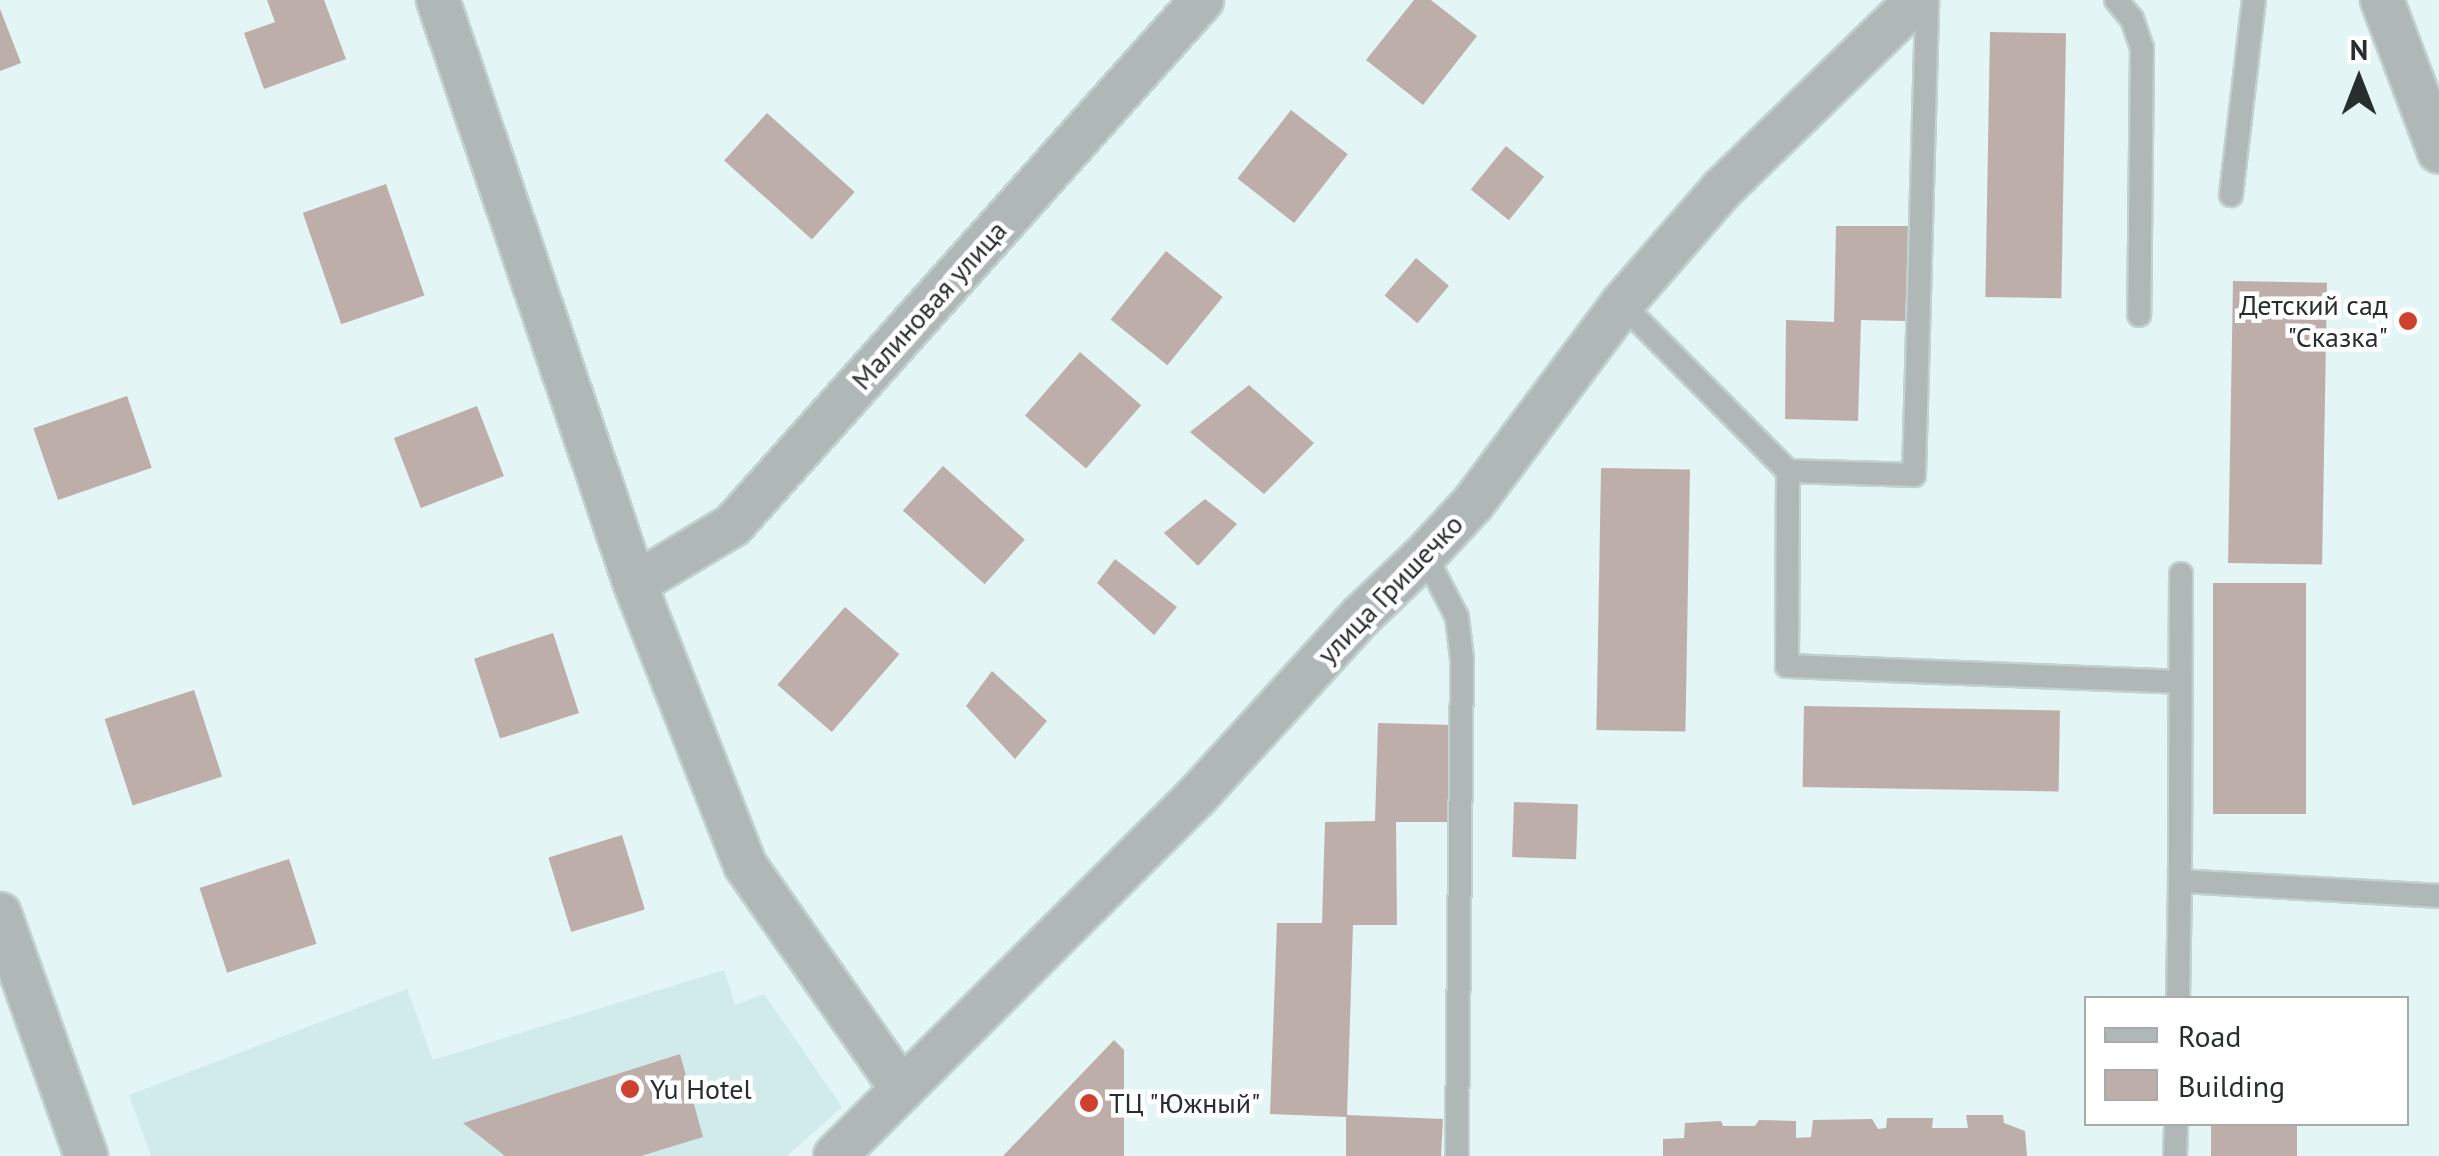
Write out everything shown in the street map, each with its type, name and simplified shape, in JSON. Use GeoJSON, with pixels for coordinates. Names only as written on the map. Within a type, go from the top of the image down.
{"type":"FeatureCollection","features":[{"type":"Feature","properties":{"kind":"street"},"geometry":{"type":"LineString","coordinates":[[438,0],[635,584],[745,865],[902,1089]]}},
{"type":"Feature","properties":{"kind":"street","name":"Малиновая улица"},"geometry":{"type":"LineString","coordinates":[[635,584],[733,525],[1202,0]]}},
{"type":"Feature","properties":{"kind":"street","name":"улица Гришечко"},"geometry":{"type":"LineString","coordinates":[[835,1156],[1198,796],[1361,616],[1425,556],[1474,502],[1622,304],[1721,190],[1917,0]]}},
{"type":"Feature","properties":{"kind":"street"},"geometry":{"type":"LineString","coordinates":[[2382,0],[2439,152]]}},
{"type":"Feature","properties":{"kind":"street"},"geometry":{"type":"LineString","coordinates":[[0,914],[86,1156]]}},
{"type":"Feature","properties":{"kind":"lane"},"geometry":{"type":"LineString","coordinates":[[1622,304],[1788,471],[1914,475],[1927,0]]}},
{"type":"Feature","properties":{"kind":"lane"},"geometry":{"type":"LineString","coordinates":[[2116,0],[2132,19],[2142,48],[2139,315]]}},
{"type":"Feature","properties":{"kind":"lane"},"geometry":{"type":"LineString","coordinates":[[2232,194],[2254,0]]}},
{"type":"Feature","properties":{"kind":"lane"},"geometry":{"type":"LineString","coordinates":[[1788,471],[1787,666],[2180,682]]}},
{"type":"Feature","properties":{"kind":"lane"},"geometry":{"type":"LineString","coordinates":[[1425,556],[1456,617],[1462,659],[1457,1156]]}},
{"type":"Feature","properties":{"kind":"lane"},"geometry":{"type":"LineString","coordinates":[[2178,996],[2181,574]]}},
{"type":"Feature","properties":{"kind":"lane"},"geometry":{"type":"LineString","coordinates":[[2180,881],[2439,896]]}},
{"type":"Feature","properties":{"kind":"lane"},"geometry":{"type":"LineString","coordinates":[[2175,1156],[2176,1126]]}},
{"type":"Feature","properties":{"kind":"shaded area"},"geometry":{"type":"Polygon","coordinates":[[[724,970],[735,1005],[764,994],[842,1107],[787,1156],[151,1156],[129,1095],[407,989],[433,1060],[724,970]]]}},
{"type":"Feature","properties":{"kind":"building"},"geometry":{"type":"Polygon","coordinates":[[[267,0],[324,0],[346,59],[264,89],[244,33],[275,22],[267,0]]]}},
{"type":"Feature","properties":{"kind":"building"},"geometry":{"type":"Polygon","coordinates":[[[1414,0],[1431,0],[1477,36],[1423,105],[1366,60],[1414,0]]]}},
{"type":"Feature","properties":{"kind":"building"},"geometry":{"type":"Polygon","coordinates":[[[0,9],[21,63],[0,71],[0,9]]]}},
{"type":"Feature","properties":{"kind":"building"},"geometry":{"type":"Polygon","coordinates":[[[1990,32],[2066,33],[2061,298],[1985,297],[1990,32]]]}},
{"type":"Feature","properties":{"kind":"building"},"geometry":{"type":"Polygon","coordinates":[[[1291,110],[1348,154],[1294,223],[1237,179],[1291,110]]]}},
{"type":"Feature","properties":{"kind":"building"},"geometry":{"type":"Polygon","coordinates":[[[767,113],[855,192],[812,240],[724,161],[767,113]]]}},
{"type":"Feature","properties":{"kind":"building"},"geometry":{"type":"Polygon","coordinates":[[[1506,146],[1544,177],[1509,220],[1471,190],[1506,146]]]}},
{"type":"Feature","properties":{"kind":"building"},"geometry":{"type":"Polygon","coordinates":[[[386,184],[424,296],[341,324],[303,213],[386,184]]]}},
{"type":"Feature","properties":{"kind":"building"},"geometry":{"type":"Polygon","coordinates":[[[1836,226],[1909,226],[1905,321],[1861,320],[1858,421],[1785,419],[1786,320],[1834,322],[1836,226]]]}},
{"type":"Feature","properties":{"kind":"building"},"geometry":{"type":"Polygon","coordinates":[[[1166,251],[1223,297],[1167,365],[1111,319],[1166,251]]]}},
{"type":"Feature","properties":{"kind":"building"},"geometry":{"type":"Polygon","coordinates":[[[1416,258],[1449,286],[1417,323],[1385,296],[1416,258]]]}},
{"type":"Feature","properties":{"kind":"building"},"geometry":{"type":"Polygon","coordinates":[[[2233,281],[2327,283],[2322,565],[2228,563],[2233,281]]]}},
{"type":"Feature","properties":{"kind":"building"},"geometry":{"type":"Polygon","coordinates":[[[1080,352],[1141,405],[1086,469],[1025,415],[1080,352]]]}},
{"type":"Feature","properties":{"kind":"building"},"geometry":{"type":"Polygon","coordinates":[[[1249,385],[1314,443],[1264,494],[1190,432],[1249,385]]]}},
{"type":"Feature","properties":{"kind":"building"},"geometry":{"type":"Polygon","coordinates":[[[127,396],[152,468],[58,500],[33,428],[127,396]]]}},
{"type":"Feature","properties":{"kind":"building"},"geometry":{"type":"Polygon","coordinates":[[[477,406],[504,476],[421,508],[394,438],[477,406]]]}},
{"type":"Feature","properties":{"kind":"building"},"geometry":{"type":"Polygon","coordinates":[[[943,466],[1025,540],[985,584],[903,511],[943,466]]]}},
{"type":"Feature","properties":{"kind":"building"},"geometry":{"type":"Polygon","coordinates":[[[1601,468],[1690,470],[1685,732],[1596,730],[1601,468]]]}},
{"type":"Feature","properties":{"kind":"building"},"geometry":{"type":"Polygon","coordinates":[[[1205,499],[1237,524],[1198,566],[1164,533],[1205,499]]]}},
{"type":"Feature","properties":{"kind":"building"},"geometry":{"type":"Polygon","coordinates":[[[1115,559],[1177,607],[1154,635],[1097,583],[1115,559]]]}},
{"type":"Feature","properties":{"kind":"building"},"geometry":{"type":"Polygon","coordinates":[[[2213,583],[2306,583],[2306,814],[2213,814],[2213,583]]]}},
{"type":"Feature","properties":{"kind":"building"},"geometry":{"type":"Polygon","coordinates":[[[845,607],[899,654],[832,732],[777,685],[845,607]]]}},
{"type":"Feature","properties":{"kind":"building"},"geometry":{"type":"Polygon","coordinates":[[[553,633],[579,713],[500,739],[474,659],[553,633]]]}},
{"type":"Feature","properties":{"kind":"building"},"geometry":{"type":"Polygon","coordinates":[[[992,671],[1047,721],[1015,759],[966,706],[992,671]]]}},
{"type":"Feature","properties":{"kind":"building"},"geometry":{"type":"Polygon","coordinates":[[[194,690],[222,777],[133,806],[105,719],[194,690]]]}},
{"type":"Feature","properties":{"kind":"building"},"geometry":{"type":"Polygon","coordinates":[[[1804,706],[2060,710],[2059,791],[1803,787],[1804,706]]]}},
{"type":"Feature","properties":{"kind":"building"},"geometry":{"type":"Polygon","coordinates":[[[1378,723],[1453,725],[1448,822],[1396,822],[1397,925],[1353,925],[1347,1115],[1443,1119],[1441,1156],[1346,1156],[1346,1117],[1270,1114],[1277,923],[1322,923],[1325,822],[1375,821],[1378,723]]]}},
{"type":"Feature","properties":{"kind":"building"},"geometry":{"type":"Polygon","coordinates":[[[1514,802],[1578,804],[1576,859],[1512,857],[1514,802]]]}},
{"type":"Feature","properties":{"kind":"building"},"geometry":{"type":"Polygon","coordinates":[[[622,835],[645,910],[571,932],[548,858],[622,835]]]}},
{"type":"Feature","properties":{"kind":"building"},"geometry":{"type":"Polygon","coordinates":[[[289,859],[317,944],[227,973],[200,888],[289,859]]]}},
{"type":"Feature","properties":{"kind":"building","name":"ТЦ \"Южный\""},"geometry":{"type":"Polygon","coordinates":[[[1114,1040],[1124,1050],[1124,1156],[1003,1156],[1114,1040]]]}},
{"type":"Feature","properties":{"kind":"building","name":"Yu Hotel"},"geometry":{"type":"Polygon","coordinates":[[[680,1054],[703,1137],[641,1156],[505,1156],[463,1123],[680,1054]]]}},
{"type":"Feature","properties":{"kind":"building"},"geometry":{"type":"Polygon","coordinates":[[[1966,1115],[2003,1115],[2004,1123],[2025,1131],[2027,1156],[1663,1156],[1663,1139],[1684,1138],[1685,1123],[1721,1121],[1723,1126],[1755,1126],[1759,1120],[1796,1121],[1796,1138],[1811,1137],[1813,1120],[1872,1119],[1878,1129],[1886,1128],[1887,1118],[1933,1118],[1932,1128],[1968,1128],[1966,1115]]]}},
{"type":"Feature","properties":{"kind":"building"},"geometry":{"type":"Polygon","coordinates":[[[2211,1126],[2297,1126],[2297,1156],[2211,1156],[2211,1126]]]}},
{"type":"Feature","properties":{"kind":"place","name":"Детский сад \"Сказка\""},"geometry":{"type":"Point","coordinates":[2408,321]}},
{"type":"Feature","properties":{"kind":"place","name":"Yu Hotel"},"geometry":{"type":"Point","coordinates":[630,1089]}},
{"type":"Feature","properties":{"kind":"place","name":"ТЦ \"Южный\""},"geometry":{"type":"Point","coordinates":[1089,1103]}}]}
